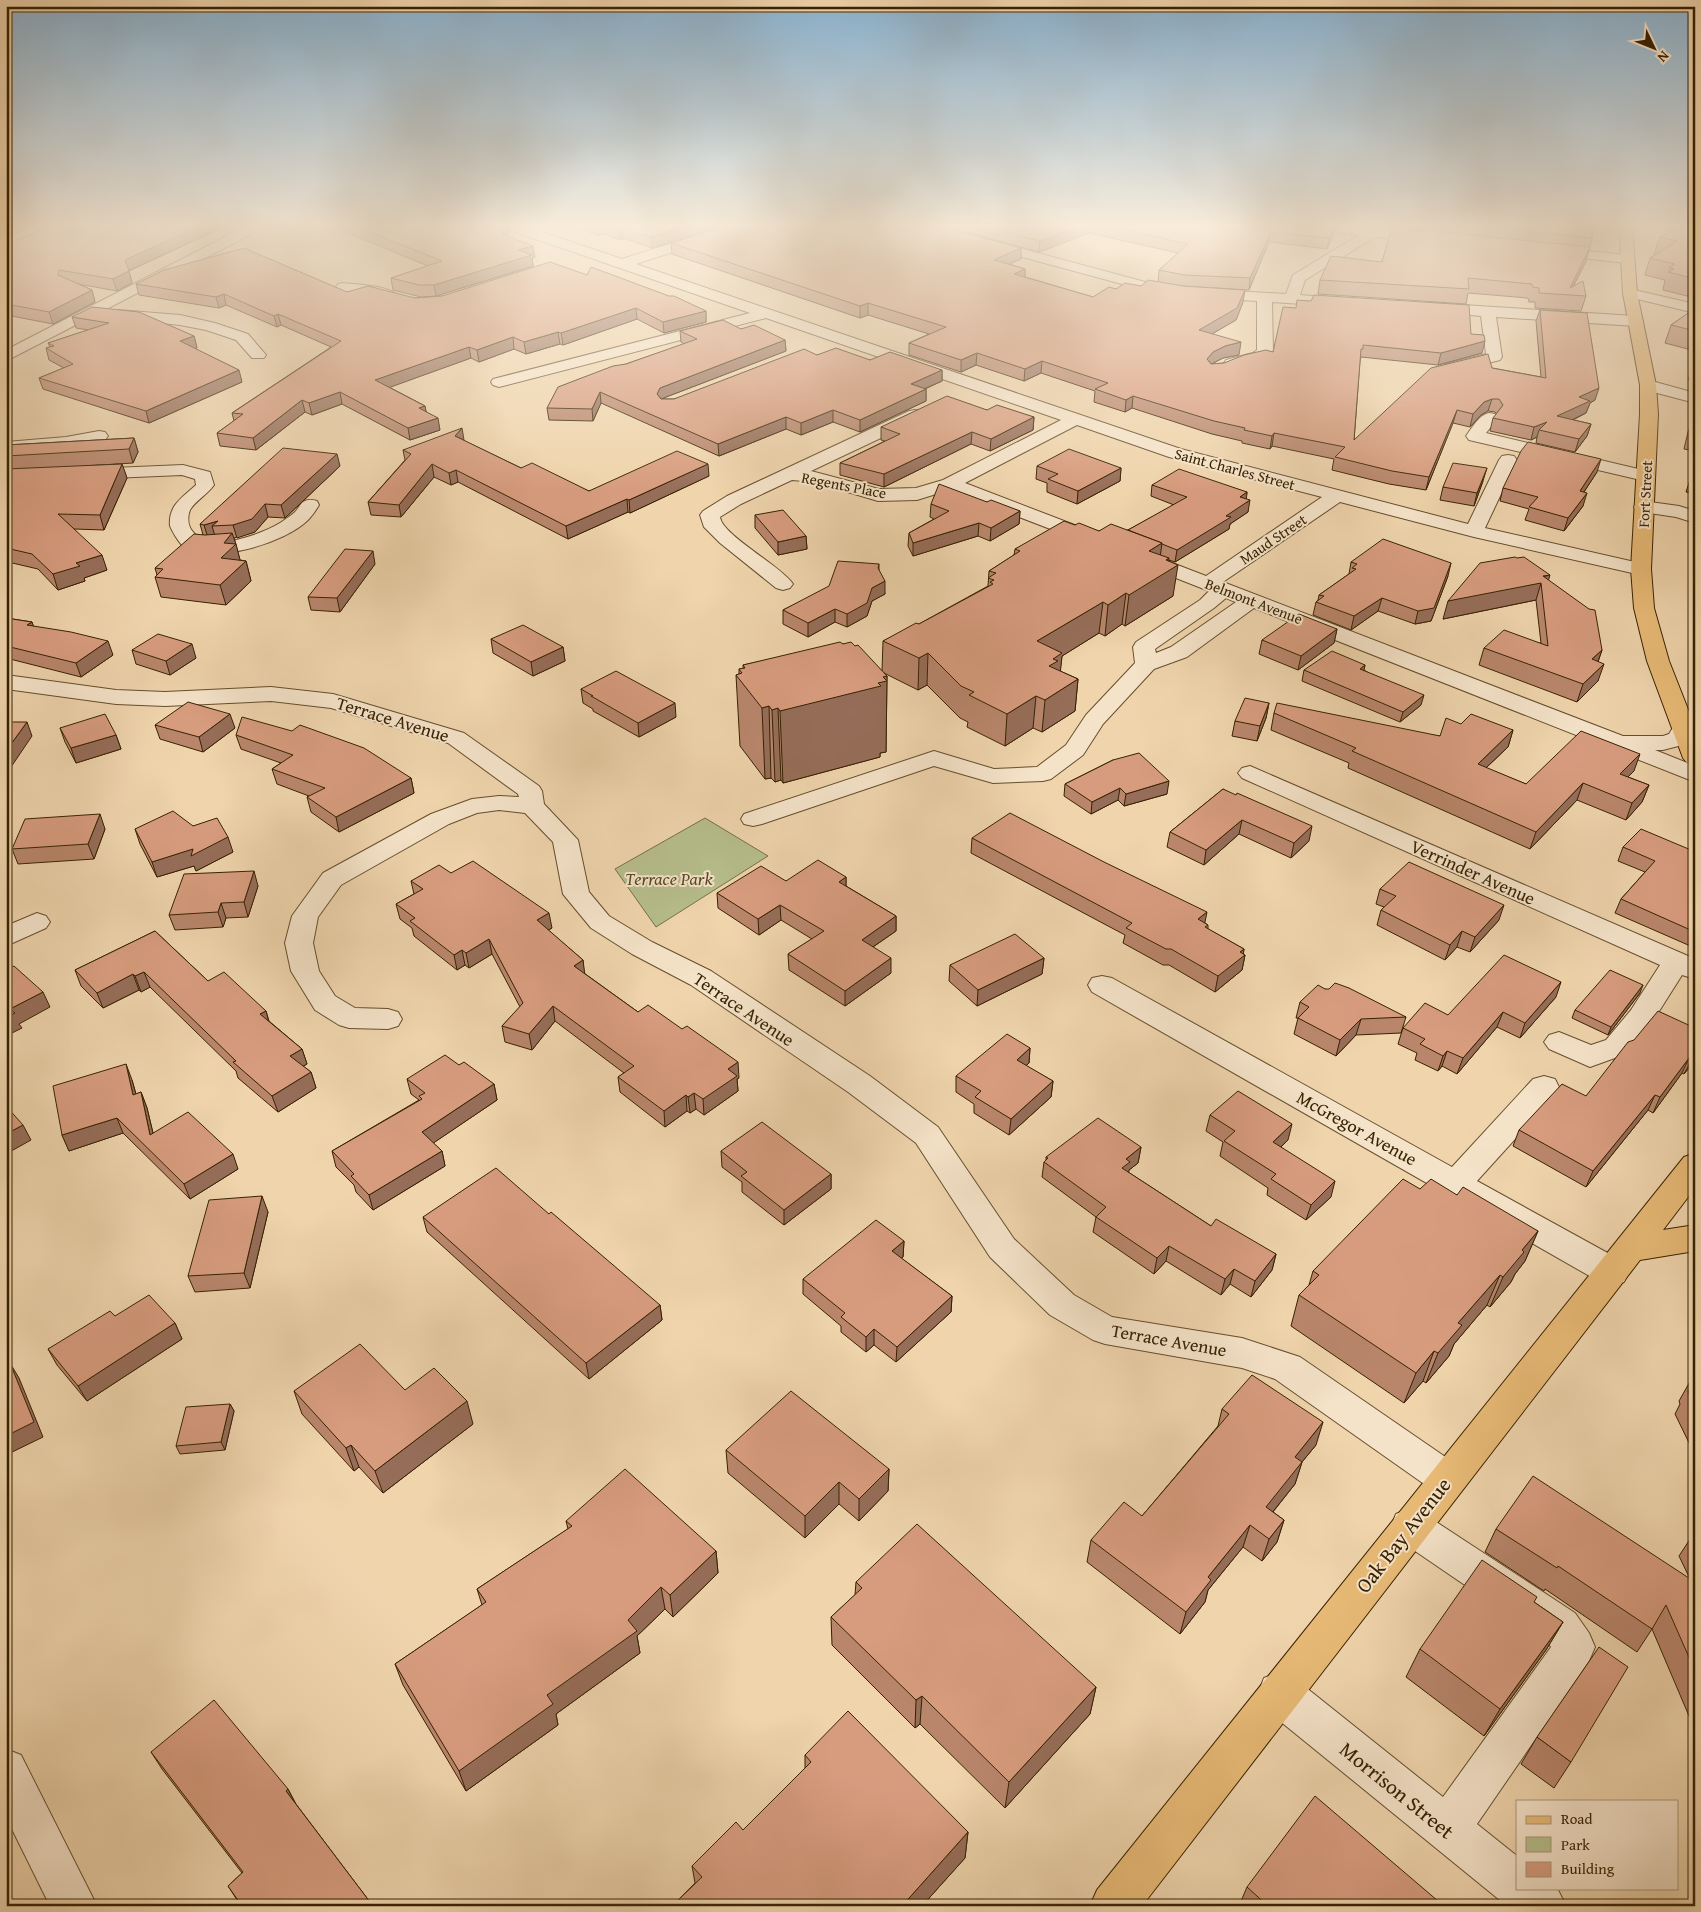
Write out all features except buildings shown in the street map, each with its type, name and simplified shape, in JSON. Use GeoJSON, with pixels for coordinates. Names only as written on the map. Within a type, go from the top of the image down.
{"type":"FeatureCollection","features":[{"type":"Feature","properties":{"kind":"main road","name":"Fort Street"},"geometry":{"type":"LineString","coordinates":[[1634,313],[1648,385],[1649,414],[1641,569],[1644,608],[1658,661],[1695,758]]}},
{"type":"Feature","properties":{"kind":"main road","name":"Oak Bay Avenue"},"geometry":{"type":"LineString","coordinates":[[1113,1906],[1446,1479],[1695,1165]]}},
{"type":"Feature","properties":{"kind":"main road"},"geometry":{"type":"LineString","coordinates":[[1621,1260],[1695,1238]]}},
{"type":"Feature","properties":{"kind":"street"},"geometry":{"type":"LineString","coordinates":[[6,356],[90,313]]}},
{"type":"Feature","properties":{"kind":"street"},"geometry":{"type":"LineString","coordinates":[[101,313],[136,318],[180,320],[210,326],[242,337],[258,355]]}},
{"type":"Feature","properties":{"kind":"street"},"geometry":{"type":"LineString","coordinates":[[1215,371],[1237,361],[1258,357],[1265,352],[1264,313]]}},
{"type":"Feature","properties":{"kind":"street"},"geometry":{"type":"LineString","coordinates":[[1438,371],[1494,357],[1488,313]]}},
{"type":"Feature","properties":{"kind":"street"},"geometry":{"type":"LineString","coordinates":[[1521,313],[1635,321]]}},
{"type":"Feature","properties":{"kind":"street"},"geometry":{"type":"LineString","coordinates":[[499,382],[767,314]]}},
{"type":"Feature","properties":{"kind":"street","name":"Saint Charles Street"},"geometry":{"type":"LineString","coordinates":[[767,314],[1175,454],[1474,531],[1641,569]]}},
{"type":"Feature","properties":{"kind":"street"},"geometry":{"type":"LineString","coordinates":[[16,333],[42,337]]}},
{"type":"Feature","properties":{"kind":"street"},"geometry":{"type":"LineString","coordinates":[[820,346],[838,339]]}},
{"type":"Feature","properties":{"kind":"street"},"geometry":{"type":"LineString","coordinates":[[1648,385],[1695,398]]}},
{"type":"Feature","properties":{"kind":"street"},"geometry":{"type":"LineString","coordinates":[[957,394],[975,386]]}},
{"type":"Feature","properties":{"kind":"street"},"geometry":{"type":"LineString","coordinates":[[790,474],[931,407]]}},
{"type":"Feature","properties":{"kind":"street"},"geometry":{"type":"LineString","coordinates":[[1489,418],[1475,436],[1645,476]]}},
{"type":"Feature","properties":{"kind":"street","name":"Regents Place"},"geometry":{"type":"LineString","coordinates":[[783,584],[727,539],[711,523],[710,515],[734,500],[790,474],[816,477],[878,495],[917,494],[950,484],[1074,420]]}},
{"type":"Feature","properties":{"kind":"street"},"geometry":{"type":"LineString","coordinates":[[6,447],[66,442],[99,436]]}},
{"type":"Feature","properties":{"kind":"street"},"geometry":{"type":"LineString","coordinates":[[1474,531],[1508,460]]}},
{"type":"Feature","properties":{"kind":"street"},"geometry":{"type":"LineString","coordinates":[[74,474],[183,470],[204,476],[205,485],[200,493],[183,506],[179,524],[182,534],[190,541],[213,549],[249,543],[270,534],[298,519],[310,506]]}},
{"type":"Feature","properties":{"kind":"street"},"geometry":{"type":"LineString","coordinates":[[950,484],[1106,544]]}},
{"type":"Feature","properties":{"kind":"street","name":"Maud Street"},"geometry":{"type":"LineString","coordinates":[[1146,664],[1144,647],[1207,604],[1215,586],[1338,495]]}},
{"type":"Feature","properties":{"kind":"street"},"geometry":{"type":"LineString","coordinates":[[1643,507],[1678,512],[1695,517]]}},
{"type":"Feature","properties":{"kind":"street","name":"Belmont Avenue"},"geometry":{"type":"LineString","coordinates":[[1125,551],[1614,741],[1695,775]]}},
{"type":"Feature","properties":{"kind":"street"},"geometry":{"type":"LineString","coordinates":[[753,819],[934,758],[993,776],[1043,774],[1076,750],[1094,720],[1146,664],[1178,652],[1252,600]]}},
{"type":"Feature","properties":{"kind":"street","name":"Terrace Avenue"},"geometry":{"type":"LineString","coordinates":[[6,682],[116,697],[164,699],[271,694],[333,701],[456,738],[530,791],[532,806],[565,840],[576,894],[600,922],[642,948],[701,978],[859,1084],[927,1135],[1002,1248],[1062,1305],[1105,1330],[1242,1353],[1287,1368],[1446,1479]]}},
{"type":"Feature","properties":{"kind":"street","name":"Belmont Avenue"},"geometry":{"type":"LineString","coordinates":[[1614,741],[1646,744],[1663,743],[1678,739],[1683,728]]}},
{"type":"Feature","properties":{"kind":"street","name":"Verrinder Avenue"},"geometry":{"type":"LineString","coordinates":[[1250,773],[1686,966]]}},
{"type":"Feature","properties":{"kind":"street"},"geometry":{"type":"LineString","coordinates":[[388,1019],[349,1018],[325,1003],[306,971],[299,943],[305,916],[332,879],[440,819],[472,806],[499,803],[532,806]]}},
{"type":"Feature","properties":{"kind":"street"},"geometry":{"type":"LineString","coordinates":[[6,937],[37,922]]}},
{"type":"Feature","properties":{"kind":"street"},"geometry":{"type":"LineString","coordinates":[[1560,1042],[1590,1057],[1616,1047],[1686,966]]}},
{"type":"Feature","properties":{"kind":"street","name":"McGregor Avenue"},"geometry":{"type":"LineString","coordinates":[[1102,984],[1456,1184],[1621,1260]]}},
{"type":"Feature","properties":{"kind":"street"},"geometry":{"type":"LineString","coordinates":[[1456,1184],[1544,1087]]}},
{"type":"Feature","properties":{"kind":"street"},"geometry":{"type":"LineString","coordinates":[[1410,1526],[1561,1627],[1575,1647],[1447,1830]]}},
{"type":"Feature","properties":{"kind":"street","name":"Morrison Street"},"geometry":{"type":"LineString","coordinates":[[1279,1693],[1516,1884]]}},
{"type":"Feature","properties":{"kind":"street"},"geometry":{"type":"LineString","coordinates":[[6,1770],[74,1906]]}},
{"type":"Feature","properties":{"kind":"street"},"geometry":{"type":"LineString","coordinates":[[1523,1890],[1543,1906]]}},
{"type":"Feature","properties":{"kind":"green space","name":"Terrace Park"},"geometry":{"type":"Polygon","coordinates":[[[705,818],[768,856],[656,927],[615,869],[705,818]]]}}]}
